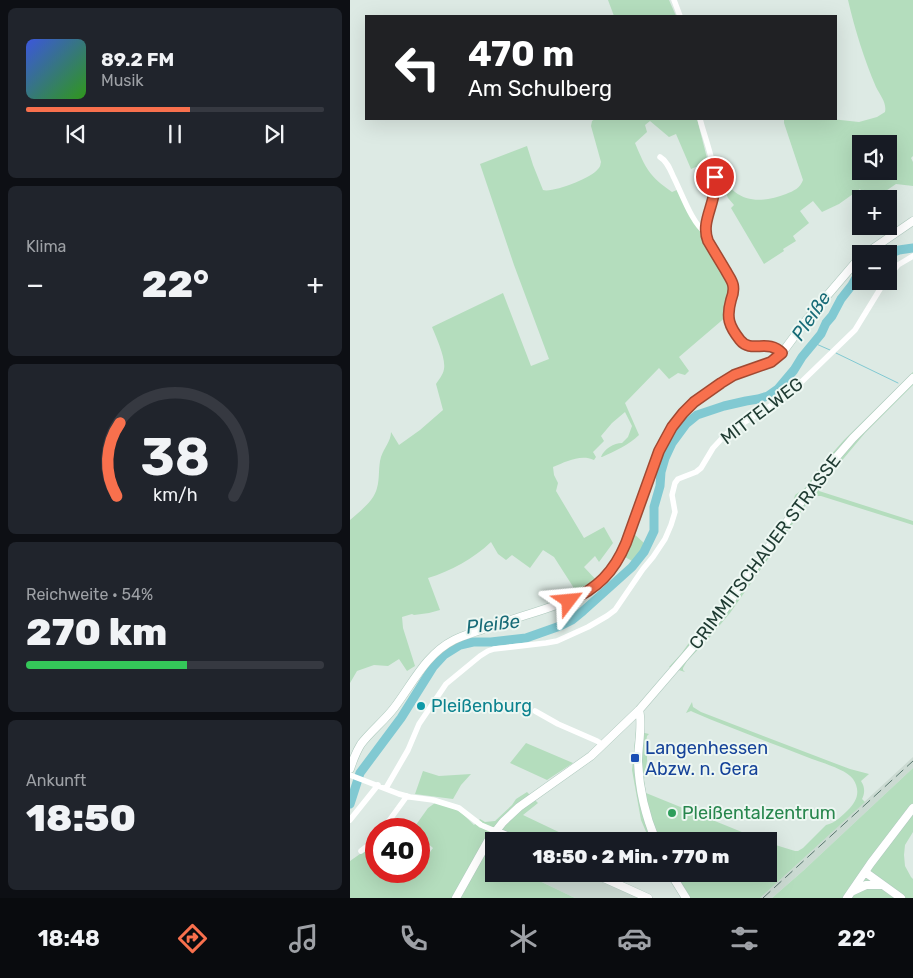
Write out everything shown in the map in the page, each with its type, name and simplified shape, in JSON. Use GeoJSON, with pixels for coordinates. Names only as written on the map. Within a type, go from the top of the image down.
{"type":"FeatureCollection","features":[{"type":"Feature","properties":{"kind":"street"},"geometry":{"type":"LineString","coordinates":[[674,0],[680,15]]}},
{"type":"Feature","properties":{"kind":"street"},"geometry":{"type":"LineString","coordinates":[[700,120],[715,177],[714,194],[706,233],[708,241],[732,284],[733,293],[728,311],[729,322],[739,339],[746,346],[771,346],[782,353]]}},
{"type":"Feature","properties":{"kind":"street"},"geometry":{"type":"LineString","coordinates":[[660,157],[667,163],[689,210],[701,229],[706,233]]}},
{"type":"Feature","properties":{"kind":"street"},"geometry":{"type":"LineString","coordinates":[[878,245],[913,221]]}},
{"type":"Feature","properties":{"kind":"street"},"geometry":{"type":"LineString","coordinates":[[897,266],[913,256]]}},
{"type":"Feature","properties":{"kind":"street"},"geometry":{"type":"LineString","coordinates":[[350,768],[356,752],[365,739],[392,710],[425,664],[440,648],[457,638],[580,596],[606,576],[616,565],[620,556],[659,451],[672,427],[683,413],[694,402],[734,375],[771,362],[782,353],[808,318],[852,267]]}},
{"type":"Feature","properties":{"kind":"street","name":"MITTELWEG"},"geometry":{"type":"LineString","coordinates":[[386,788],[430,706],[446,684],[464,668],[488,651],[494,649],[557,641],[588,627],[615,610],[642,569],[654,557],[665,539],[675,512],[672,495],[678,479],[701,468],[713,448],[726,434],[789,394],[854,330],[879,290]]}},
{"type":"Feature","properties":{"kind":"street","name":"CRIMMITSCHAUER STRASSE"},"geometry":{"type":"LineString","coordinates":[[456,898],[480,853],[495,831],[519,806],[580,765],[639,710],[719,617],[806,495],[833,461],[853,438],[913,378]]}},
{"type":"Feature","properties":{"kind":"street"},"geometry":{"type":"LineString","coordinates":[[639,710],[641,721],[638,759],[640,790],[653,832]]}},
{"type":"Feature","properties":{"kind":"street"},"geometry":{"type":"LineString","coordinates":[[535,711],[603,745]]}},
{"type":"Feature","properties":{"kind":"street"},"geometry":{"type":"LineString","coordinates":[[352,776],[407,796],[433,800],[459,808],[481,825],[495,831]]}},
{"type":"Feature","properties":{"kind":"street"},"geometry":{"type":"LineString","coordinates":[[350,820],[378,785]]}},
{"type":"Feature","properties":{"kind":"street"},"geometry":{"type":"LineString","coordinates":[[392,818],[407,796]]}},
{"type":"Feature","properties":{"kind":"street"},"geometry":{"type":"LineString","coordinates":[[849,895],[913,808]]}},
{"type":"Feature","properties":{"kind":"street"},"geometry":{"type":"LineString","coordinates":[[361,851],[365,848]]}},
{"type":"Feature","properties":{"kind":"street"},"geometry":{"type":"LineString","coordinates":[[865,872],[900,898]]}},
{"type":"Feature","properties":{"kind":"street"},"geometry":{"type":"LineString","coordinates":[[613,882],[648,898]]}},
{"type":"Feature","properties":{"kind":"street"},"geometry":{"type":"LineString","coordinates":[[676,882],[686,898]]}},
{"type":"Feature","properties":{"kind":"street"},"geometry":{"type":"LineString","coordinates":[[849,895],[866,885],[882,885]]}},
{"type":"Feature","properties":{"kind":"shaded area"},"geometry":{"type":"Polygon","coordinates":[[[913,757],[913,768],[804,870],[772,898],[760,898],[913,757]]]}},
{"type":"Feature","properties":{"kind":"shaded area"},"geometry":{"type":"Polygon","coordinates":[[[542,882],[614,882],[650,898],[575,898],[542,882]]]}},
{"type":"Feature","properties":{"kind":"green space"},"geometry":{"type":"Polygon","coordinates":[[[608,0],[669,0],[676,15],[614,15],[608,0]]]}},
{"type":"Feature","properties":{"kind":"green space"},"geometry":{"type":"Polygon","coordinates":[[[848,0],[913,0],[913,156],[911,158],[913,162],[913,186],[896,184],[887,190],[852,190],[852,195],[839,204],[822,212],[813,201],[800,211],[809,223],[793,236],[796,241],[764,264],[731,208],[734,205],[728,198],[712,160],[717,159],[731,189],[741,196],[760,200],[780,196],[796,189],[803,180],[784,120],[837,120],[859,122],[877,117],[885,112],[884,102],[868,66],[848,0]]]}},
{"type":"Feature","properties":{"kind":"green space"},"geometry":{"type":"Polygon","coordinates":[[[697,120],[708,162],[691,169],[676,134],[669,137],[650,121],[645,125],[647,132],[635,143],[645,166],[653,176],[672,192],[679,189],[688,210],[732,284],[727,316],[679,357],[689,371],[685,375],[678,373],[669,379],[659,368],[625,403],[639,435],[635,439],[622,448],[601,457],[604,451],[616,444],[622,443],[628,437],[632,426],[625,412],[601,436],[604,441],[593,452],[596,457],[594,460],[578,458],[553,467],[558,483],[556,491],[584,538],[604,527],[613,543],[599,562],[595,556],[584,567],[598,582],[579,596],[554,557],[543,550],[530,568],[512,555],[506,560],[498,554],[491,542],[461,564],[428,578],[440,610],[402,617],[403,628],[415,666],[407,671],[399,659],[388,666],[374,665],[357,671],[350,683],[350,520],[366,506],[375,493],[381,457],[391,432],[399,445],[443,410],[436,384],[442,375],[444,359],[432,327],[503,293],[531,366],[549,359],[514,265],[480,164],[527,146],[543,190],[572,184],[594,173],[600,166],[601,162],[591,126],[592,121],[697,120]]]}},
{"type":"Feature","properties":{"kind":"green space"},"geometry":{"type":"Polygon","coordinates":[[[913,372],[913,385],[865,433],[818,489],[819,491],[913,521],[913,525],[821,496],[810,499],[730,613],[687,661],[683,668],[685,672],[669,667],[720,607],[793,507],[795,495],[805,488],[820,467],[844,440],[913,372]]]}},
{"type":"Feature","properties":{"kind":"green space"},"geometry":{"type":"Polygon","coordinates":[[[632,532],[644,543],[643,550],[634,562],[623,556],[632,532]]]}},
{"type":"Feature","properties":{"kind":"green space"},"geometry":{"type":"Polygon","coordinates":[[[692,702],[693,707],[701,712],[850,769],[869,774],[861,781],[864,790],[862,799],[865,802],[760,898],[682,898],[672,882],[777,882],[777,845],[795,851],[803,848],[826,825],[843,815],[851,807],[857,796],[857,788],[853,779],[834,767],[691,711],[686,713],[692,702]]]}},
{"type":"Feature","properties":{"kind":"green space","name":"Pleißentalzentrum"},"geometry":{"type":"Polygon","coordinates":[[[636,731],[649,734],[645,748],[647,752],[644,780],[646,793],[742,832],[646,832],[641,820],[632,770],[636,731]]]}},
{"type":"Feature","properties":{"kind":"green space"},"geometry":{"type":"Polygon","coordinates":[[[526,743],[573,763],[547,780],[510,763],[526,743]]]}},
{"type":"Feature","properties":{"kind":"green space"},"geometry":{"type":"Polygon","coordinates":[[[913,768],[913,832],[905,845],[904,855],[905,866],[913,879],[913,898],[772,898],[804,870],[913,768]]]}},
{"type":"Feature","properties":{"kind":"green space"},"geometry":{"type":"Polygon","coordinates":[[[423,771],[439,776],[471,774],[461,785],[453,799],[415,794],[423,771]]]}},
{"type":"Feature","properties":{"kind":"green space"},"geometry":{"type":"Polygon","coordinates":[[[527,792],[538,803],[523,815],[559,832],[485,832],[485,882],[542,882],[575,898],[350,898],[350,861],[365,850],[365,883],[430,883],[430,852],[433,848],[430,845],[430,818],[421,818],[428,808],[435,803],[456,810],[474,825],[480,819],[485,822],[495,821],[516,799],[527,792]]]}},
{"type":"Feature","properties":{"kind":"waterway","name":"Pleiße"},"geometry":{"type":"LineString","coordinates":[[897,251],[913,248]]}},
{"type":"Feature","properties":{"kind":"waterway","name":"Pleiße"},"geometry":{"type":"LineString","coordinates":[[350,804],[360,773],[401,718],[433,667],[444,655],[460,645],[473,642],[526,638],[560,626],[572,620],[583,611],[632,567],[644,552],[654,531],[654,507],[665,458],[672,443],[686,424],[697,415],[724,406],[768,396],[778,389],[821,334],[841,299],[852,285]]}},
{"type":"Feature","properties":{"kind":"waterway"},"geometry":{"type":"LineString","coordinates":[[814,343],[830,350]]}},
{"type":"Feature","properties":{"kind":"waterway"},"geometry":{"type":"LineString","coordinates":[[836,353],[898,383]]}},
{"type":"Feature","properties":{"kind":"railway"},"geometry":{"type":"LineString","coordinates":[[763,898],[913,761]]}},
{"type":"Feature","properties":{"kind":"place","name":"Pleißenburg"},"geometry":{"type":"Point","coordinates":[421,706]}},
{"type":"Feature","properties":{"kind":"place","name":"Langenhessen Abzw. n. Gera"},"geometry":{"type":"Point","coordinates":[635,758]}},
{"type":"Feature","properties":{"kind":"place","name":"Pleißentalzentrum"},"geometry":{"type":"Point","coordinates":[672,813]}},
{"type":"Feature","properties":{"kind":"route"},"geometry":{"type":"LineString","coordinates":[[569,601],[589,590],[616,565],[626,543],[663,441],[683,413],[694,402],[734,375],[771,362],[782,353],[771,346],[746,346],[739,339],[730,324],[728,311],[733,293],[732,284],[706,237],[706,223],[714,194],[715,177]]}}]}
